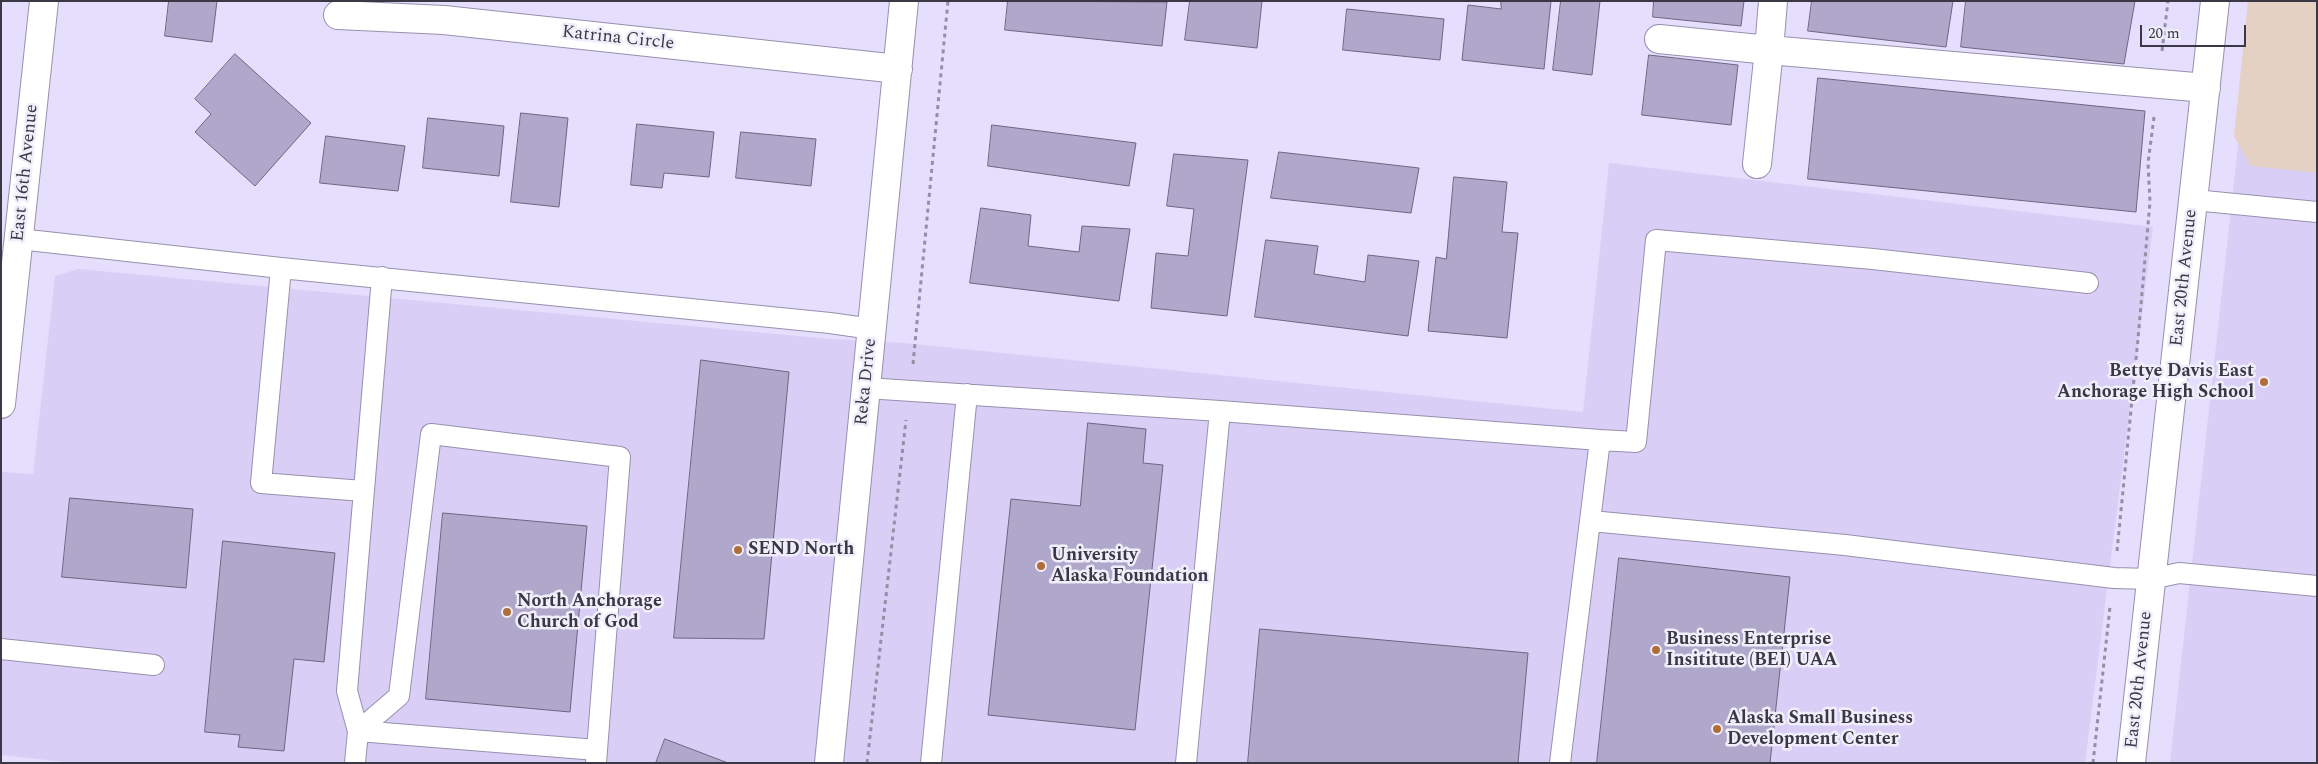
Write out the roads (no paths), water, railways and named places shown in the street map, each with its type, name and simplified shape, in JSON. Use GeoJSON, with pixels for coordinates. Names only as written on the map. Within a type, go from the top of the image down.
{"type":"FeatureCollection","features":[{"type":"Feature","properties":{"kind":"street","name":"East 16th Avenue"},"geometry":{"type":"LineString","coordinates":[[1,404],[44,1]]}},
{"type":"Feature","properties":{"kind":"street","name":"Reka Drive"},"geometry":{"type":"LineString","coordinates":[[829,763],[904,1]]}},
{"type":"Feature","properties":{"kind":"street"},"geometry":{"type":"LineString","coordinates":[[1757,164],[1773,1]]}},
{"type":"Feature","properties":{"kind":"street","name":"East 20th Avenue"},"geometry":{"type":"LineString","coordinates":[[2131,763],[2216,1]]}},
{"type":"Feature","properties":{"kind":"street","name":"Katrina Circle"},"geometry":{"type":"LineString","coordinates":[[338,15],[444,20],[898,68]]}},
{"type":"Feature","properties":{"kind":"street"},"geometry":{"type":"LineString","coordinates":[[1659,39],[2206,88]]}},
{"type":"Feature","properties":{"kind":"lane"},"geometry":{"type":"LineString","coordinates":[[2194,200],[2317,212]]}},
{"type":"Feature","properties":{"kind":"lane"},"geometry":{"type":"LineString","coordinates":[[18,239],[281,268],[830,323],[872,329]]}},
{"type":"Feature","properties":{"kind":"lane"},"geometry":{"type":"LineString","coordinates":[[866,388],[1220,411],[1636,442],[1656,240],[1873,259],[2088,283]]}},
{"type":"Feature","properties":{"kind":"lane"},"geometry":{"type":"LineString","coordinates":[[281,268],[261,483],[363,491]]}},
{"type":"Feature","properties":{"kind":"lane"},"geometry":{"type":"LineString","coordinates":[[355,763],[358,731],[347,691],[382,277]]}},
{"type":"Feature","properties":{"kind":"lane"},"geometry":{"type":"LineString","coordinates":[[931,763],[967,394]]}},
{"type":"Feature","properties":{"kind":"lane"},"geometry":{"type":"LineString","coordinates":[[1186,763],[1220,411]]}},
{"type":"Feature","properties":{"kind":"lane"},"geometry":{"type":"LineString","coordinates":[[432,434],[620,457],[597,757],[358,731],[399,696],[432,434]]}},
{"type":"Feature","properties":{"kind":"lane"},"geometry":{"type":"LineString","coordinates":[[1560,763],[1600,440]]}},
{"type":"Feature","properties":{"kind":"lane"},"geometry":{"type":"LineString","coordinates":[[1591,522],[1845,545],[2114,578],[2151,579],[2179,573],[2317,586]]}},
{"type":"Feature","properties":{"kind":"lane"},"geometry":{"type":"LineString","coordinates":[[1,649],[154,665]]}},
{"type":"Feature","properties":{"kind":"place","name":"Bettye Davis East Anchorage High School"},"geometry":{"type":"Point","coordinates":[2264,382]}},
{"type":"Feature","properties":{"kind":"place","name":"SEND North"},"geometry":{"type":"Point","coordinates":[738,550]}},
{"type":"Feature","properties":{"kind":"place","name":"University Alaska Foundation"},"geometry":{"type":"Point","coordinates":[1041,566]}},
{"type":"Feature","properties":{"kind":"place","name":"North Anchorage Church of God"},"geometry":{"type":"Point","coordinates":[507,612]}},
{"type":"Feature","properties":{"kind":"place","name":"Business Enterprise Insititute (BEI) UAA"},"geometry":{"type":"Point","coordinates":[1656,650]}},
{"type":"Feature","properties":{"kind":"place","name":"Alaska Small Business Development Center"},"geometry":{"type":"Point","coordinates":[1717,729]}}]}
